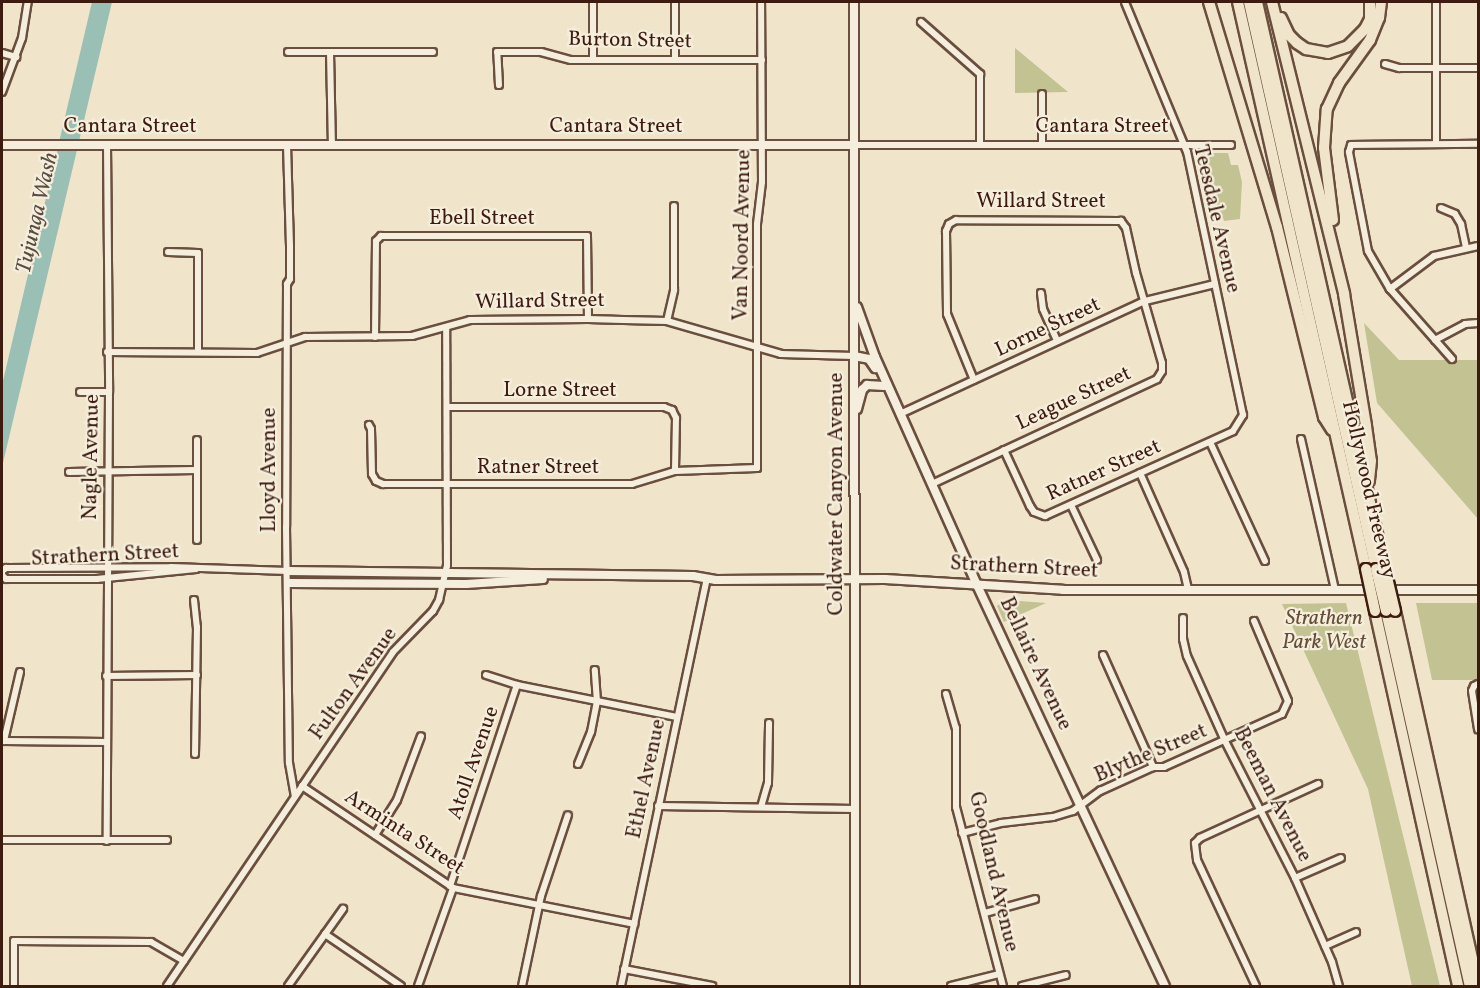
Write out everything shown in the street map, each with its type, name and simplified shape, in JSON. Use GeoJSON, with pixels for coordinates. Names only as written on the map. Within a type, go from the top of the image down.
{"type":"FeatureCollection","features":[{"type":"Feature","properties":{"kind":"highway"},"geometry":{"type":"LineString","coordinates":[[1209,2],[1277,226],[1324,417],[1337,438]]}},
{"type":"Feature","properties":{"kind":"highway","name":"Hollywood Freeway"},"geometry":{"type":"LineString","coordinates":[[1238,2],[1337,438],[1375,569],[1479,984]]}},
{"type":"Feature","properties":{"kind":"highway"},"geometry":{"type":"LineString","coordinates":[[1244,2],[1375,569]]}},
{"type":"Feature","properties":{"kind":"highway"},"geometry":{"type":"LineString","coordinates":[[1249,2],[1375,569]]}},
{"type":"Feature","properties":{"kind":"highway","name":"Hollywood Freeway"},"geometry":{"type":"LineString","coordinates":[[1257,2],[1368,494],[1375,569],[1409,761],[1458,987]]}},
{"type":"Feature","properties":{"kind":"highway"},"geometry":{"type":"LineString","coordinates":[[1274,2],[1344,294]]}},
{"type":"Feature","properties":{"kind":"highway"},"geometry":{"type":"LineString","coordinates":[[1274,2],[1284,25],[1297,43],[1306,49],[1328,53],[1348,46],[1358,38],[1365,29],[1371,4]]}},
{"type":"Feature","properties":{"kind":"highway"},"geometry":{"type":"LineString","coordinates":[[1368,494],[1371,461],[1326,166],[1324,122],[1331,96],[1375,29],[1381,2]]}},
{"type":"Feature","properties":{"kind":"highway"},"geometry":{"type":"LineString","coordinates":[[1384,611],[1470,987]]}},
{"type":"Feature","properties":{"kind":"street"},"geometry":{"type":"LineString","coordinates":[[2,92],[26,26],[28,2]]}},
{"type":"Feature","properties":{"kind":"street"},"geometry":{"type":"LineString","coordinates":[[593,2],[593,60]]}},
{"type":"Feature","properties":{"kind":"street"},"geometry":{"type":"LineString","coordinates":[[675,2],[675,60]]}},
{"type":"Feature","properties":{"kind":"street","name":"Van Noord Avenue"},"geometry":{"type":"LineString","coordinates":[[757,468],[757,224],[762,182],[761,2]]}},
{"type":"Feature","properties":{"kind":"street","name":"Coldwater Canyon Avenue"},"geometry":{"type":"LineString","coordinates":[[854,2],[855,987]]}},
{"type":"Feature","properties":{"kind":"street","name":"Teesdale Avenue"},"geometry":{"type":"LineString","coordinates":[[1125,2],[1184,146],[1243,415]]}},
{"type":"Feature","properties":{"kind":"street"},"geometry":{"type":"LineString","coordinates":[[1436,2],[1436,144]]}},
{"type":"Feature","properties":{"kind":"street"},"geometry":{"type":"LineString","coordinates":[[921,22],[976,68],[980,74],[980,145]]}},
{"type":"Feature","properties":{"kind":"street"},"geometry":{"type":"LineString","coordinates":[[288,52],[434,52]]}},
{"type":"Feature","properties":{"kind":"street"},"geometry":{"type":"LineString","coordinates":[[330,52],[332,145]]}},
{"type":"Feature","properties":{"kind":"street","name":"Burton Street"},"geometry":{"type":"LineString","coordinates":[[499,85],[497,52],[541,52],[572,60],[762,60]]}},
{"type":"Feature","properties":{"kind":"street"},"geometry":{"type":"LineString","coordinates":[[2,53],[16,57]]}},
{"type":"Feature","properties":{"kind":"street"},"geometry":{"type":"LineString","coordinates":[[1385,64],[1399,68],[1479,68]]}},
{"type":"Feature","properties":{"kind":"street"},"geometry":{"type":"LineString","coordinates":[[1042,94],[1042,145]]}},
{"type":"Feature","properties":{"kind":"street"},"geometry":{"type":"LineString","coordinates":[[1452,359],[1390,289],[1368,251],[1350,160],[1351,145],[1479,144]]}},
{"type":"Feature","properties":{"kind":"street","name":"Cantara Street"},"geometry":{"type":"LineString","coordinates":[[2,145],[1231,145]]}},
{"type":"Feature","properties":{"kind":"street","name":"Nagle Avenue"},"geometry":{"type":"LineString","coordinates":[[107,145],[109,392],[106,567],[107,841]]}},
{"type":"Feature","properties":{"kind":"street","name":"Lloyd Avenue"},"geometry":{"type":"LineString","coordinates":[[287,145],[290,235],[287,344],[289,763],[295,796]]}},
{"type":"Feature","properties":{"kind":"street"},"geometry":{"type":"LineString","coordinates":[[667,321],[674,290],[674,206]]}},
{"type":"Feature","properties":{"kind":"street"},"geometry":{"type":"LineString","coordinates":[[1441,208],[1455,214],[1461,225],[1466,247]]}},
{"type":"Feature","properties":{"kind":"street","name":"Willard Street"},"geometry":{"type":"LineString","coordinates":[[974,380],[947,314],[946,231],[949,224],[956,220],[1121,221],[1126,228],[1145,301]]}},
{"type":"Feature","properties":{"kind":"street","name":"Ebell Street"},"geometry":{"type":"LineString","coordinates":[[375,337],[377,237],[586,236],[588,319]]}},
{"type":"Feature","properties":{"kind":"street"},"geometry":{"type":"LineString","coordinates":[[1390,289],[1434,256],[1466,247],[1479,246]]}},
{"type":"Feature","properties":{"kind":"street"},"geometry":{"type":"LineString","coordinates":[[168,252],[198,253],[198,352]]}},
{"type":"Feature","properties":{"kind":"street","name":"Lorne Street"},"geometry":{"type":"LineString","coordinates":[[900,414],[1145,301],[1215,285]]}},
{"type":"Feature","properties":{"kind":"street"},"geometry":{"type":"LineString","coordinates":[[1041,293],[1043,309],[1057,341]]}},
{"type":"Feature","properties":{"kind":"street","name":"Bellaire Avenue"},"geometry":{"type":"LineString","coordinates":[[854,300],[875,357],[977,585],[1082,805],[1165,987]]}},
{"type":"Feature","properties":{"kind":"street","name":"League Street"},"geometry":{"type":"LineString","coordinates":[[932,484],[1157,379],[1162,371],[1162,363],[1145,301]]}},
{"type":"Feature","properties":{"kind":"street","name":"Willard Street"},"geometry":{"type":"LineString","coordinates":[[107,352],[257,353],[305,337],[424,335],[470,320],[588,319],[667,321],[792,355],[854,356]]}},
{"type":"Feature","properties":{"kind":"street"},"geometry":{"type":"LineString","coordinates":[[1435,339],[1465,324],[1479,323]]}},
{"type":"Feature","properties":{"kind":"street","name":"Fulton Avenue"},"geometry":{"type":"LineString","coordinates":[[167,987],[393,652],[433,610],[446,573],[448,407],[446,327]]}},
{"type":"Feature","properties":{"kind":"street"},"geometry":{"type":"LineString","coordinates":[[854,356],[865,353],[875,357]]}},
{"type":"Feature","properties":{"kind":"street"},"geometry":{"type":"LineString","coordinates":[[854,356],[869,359],[894,408],[900,414]]}},
{"type":"Feature","properties":{"kind":"street"},"geometry":{"type":"LineString","coordinates":[[854,420],[862,390],[871,383],[884,386]]}},
{"type":"Feature","properties":{"kind":"street"},"geometry":{"type":"LineString","coordinates":[[80,392],[109,392]]}},
{"type":"Feature","properties":{"kind":"street","name":"Lorne Street"},"geometry":{"type":"LineString","coordinates":[[448,407],[664,407],[672,410],[676,418],[675,471]]}},
{"type":"Feature","properties":{"kind":"street","name":"Ratner Street"},"geometry":{"type":"LineString","coordinates":[[1004,450],[1034,512],[1045,516],[1233,431],[1243,415]]}},
{"type":"Feature","properties":{"kind":"street","name":"Ratner Street"},"geometry":{"type":"LineString","coordinates":[[369,425],[372,474],[376,481],[382,484],[632,484],[646,482],[675,471],[757,468]]}},
{"type":"Feature","properties":{"kind":"street"},"geometry":{"type":"LineString","coordinates":[[1301,439],[1335,590]]}},
{"type":"Feature","properties":{"kind":"street"},"geometry":{"type":"LineString","coordinates":[[197,440],[197,540]]}},
{"type":"Feature","properties":{"kind":"street"},"geometry":{"type":"LineString","coordinates":[[1210,442],[1265,561]]}},
{"type":"Feature","properties":{"kind":"street"},"geometry":{"type":"LineString","coordinates":[[69,472],[196,470]]}},
{"type":"Feature","properties":{"kind":"street"},"geometry":{"type":"LineString","coordinates":[[1140,473],[1184,572],[1188,590]]}},
{"type":"Feature","properties":{"kind":"street"},"geometry":{"type":"LineString","coordinates":[[1071,505],[1097,560]]}},
{"type":"Feature","properties":{"kind":"street","name":"Strathern Street"},"geometry":{"type":"LineString","coordinates":[[196,569],[106,578],[6,579],[2,575],[2,570],[6,568],[106,567],[196,569],[288,572],[855,579],[1063,590],[1479,590]]}},
{"type":"Feature","properties":{"kind":"street","name":"Strathern Street"},"geometry":{"type":"LineString","coordinates":[[289,583],[524,582],[568,576]]}},
{"type":"Feature","properties":{"kind":"street","name":"Ethel Avenue"},"geometry":{"type":"LineString","coordinates":[[621,987],[707,578]]}},
{"type":"Feature","properties":{"kind":"street"},"geometry":{"type":"LineString","coordinates":[[194,600],[197,675],[195,754]]}},
{"type":"Feature","properties":{"kind":"street","name":"Beeman Avenue"},"geometry":{"type":"LineString","coordinates":[[1183,618],[1187,656],[1225,741],[1295,878],[1325,946],[1339,987]]}},
{"type":"Feature","properties":{"kind":"street","name":"Blythe Street"},"geometry":{"type":"LineString","coordinates":[[962,833],[1001,823],[1063,815],[1082,805],[1100,790],[1153,767],[1164,767],[1282,714],[1288,701],[1254,621]]}},
{"type":"Feature","properties":{"kind":"street"},"geometry":{"type":"LineString","coordinates":[[1103,655],[1153,767]]}},
{"type":"Feature","properties":{"kind":"street"},"geometry":{"type":"LineString","coordinates":[[578,764],[591,732],[597,702],[595,670]]}},
{"type":"Feature","properties":{"kind":"street"},"geometry":{"type":"LineString","coordinates":[[20,672],[4,741],[106,742]]}},
{"type":"Feature","properties":{"kind":"street"},"geometry":{"type":"LineString","coordinates":[[106,676],[197,675]]}},
{"type":"Feature","properties":{"kind":"street"},"geometry":{"type":"LineString","coordinates":[[486,675],[517,685],[677,717]]}},
{"type":"Feature","properties":{"kind":"street","name":"Atoll Avenue"},"geometry":{"type":"LineString","coordinates":[[418,987],[517,685]]}},
{"type":"Feature","properties":{"kind":"street"},"geometry":{"type":"LineString","coordinates":[[1476,685],[1479,730]]}},
{"type":"Feature","properties":{"kind":"street","name":"Goodland Avenue"},"geometry":{"type":"LineString","coordinates":[[945,694],[956,728],[956,807],[1003,987]]}},
{"type":"Feature","properties":{"kind":"street"},"geometry":{"type":"LineString","coordinates":[[761,807],[768,783],[769,723]]}},
{"type":"Feature","properties":{"kind":"street"},"geometry":{"type":"LineString","coordinates":[[375,835],[397,800],[421,736]]}},
{"type":"Feature","properties":{"kind":"street"},"geometry":{"type":"LineString","coordinates":[[1256,987],[1197,860],[1195,843],[1318,784]]}},
{"type":"Feature","properties":{"kind":"street","name":"Arminta Street"},"geometry":{"type":"LineString","coordinates":[[302,786],[451,887],[634,924]]}},
{"type":"Feature","properties":{"kind":"street"},"geometry":{"type":"LineString","coordinates":[[658,806],[855,809]]}},
{"type":"Feature","properties":{"kind":"street"},"geometry":{"type":"LineString","coordinates":[[522,987],[540,906],[568,815]]}},
{"type":"Feature","properties":{"kind":"street"},"geometry":{"type":"LineString","coordinates":[[2,840],[167,840]]}},
{"type":"Feature","properties":{"kind":"street"},"geometry":{"type":"LineString","coordinates":[[1295,878],[1341,858]]}},
{"type":"Feature","properties":{"kind":"street"},"geometry":{"type":"LineString","coordinates":[[985,913],[1035,900]]}},
{"type":"Feature","properties":{"kind":"street"},"geometry":{"type":"LineString","coordinates":[[288,987],[343,909]]}},
{"type":"Feature","properties":{"kind":"street"},"geometry":{"type":"LineString","coordinates":[[1325,946],[1356,932]]}},
{"type":"Feature","properties":{"kind":"street"},"geometry":{"type":"LineString","coordinates":[[325,934],[401,987]]}},
{"type":"Feature","properties":{"kind":"street"},"geometry":{"type":"LineString","coordinates":[[15,987],[14,941],[152,942],[184,961]]}},
{"type":"Feature","properties":{"kind":"street"},"geometry":{"type":"LineString","coordinates":[[624,969],[711,987]]}},
{"type":"Feature","properties":{"kind":"street"},"geometry":{"type":"LineString","coordinates":[[951,987],[999,974]]}},
{"type":"Feature","properties":{"kind":"street"},"geometry":{"type":"LineString","coordinates":[[1023,987],[1066,975]]}},
{"type":"Feature","properties":{"kind":"green space"},"geometry":{"type":"Polygon","coordinates":[[[1015,48],[1068,92],[1015,93],[1015,48]]]}},
{"type":"Feature","properties":{"kind":"green space"},"geometry":{"type":"Polygon","coordinates":[[[1199,153],[1228,153],[1231,165],[1238,165],[1242,182],[1240,219],[1224,221],[1223,218],[1218,219],[1209,214],[1197,157],[1199,153]]]}},
{"type":"Feature","properties":{"kind":"green space"},"geometry":{"type":"Polygon","coordinates":[[[1364,323],[1399,360],[1478,360],[1478,519],[1377,403],[1364,323]]]}},
{"type":"Feature","properties":{"kind":"green space"},"geometry":{"type":"Polygon","coordinates":[[[1004,600],[1046,603],[1004,622],[997,606],[1004,600]]]}},
{"type":"Feature","properties":{"kind":"green space","name":"Strathern Park West"},"geometry":{"type":"Polygon","coordinates":[[[1346,603],[1440,986],[1412,986],[1368,789],[1282,604],[1346,603]]]}},
{"type":"Feature","properties":{"kind":"green space"},"geometry":{"type":"Polygon","coordinates":[[[1416,603],[1478,603],[1478,680],[1432,680],[1416,603]]]}},
{"type":"Feature","properties":{"kind":"water"},"geometry":{"type":"Polygon","coordinates":[[[92,2],[112,2],[2,467],[2,385],[92,2]]]}},
{"type":"Feature","properties":{"kind":"water label","name":"Tujunga Wash"},"geometry":{"type":"Point","coordinates":[38,213]}}]}
